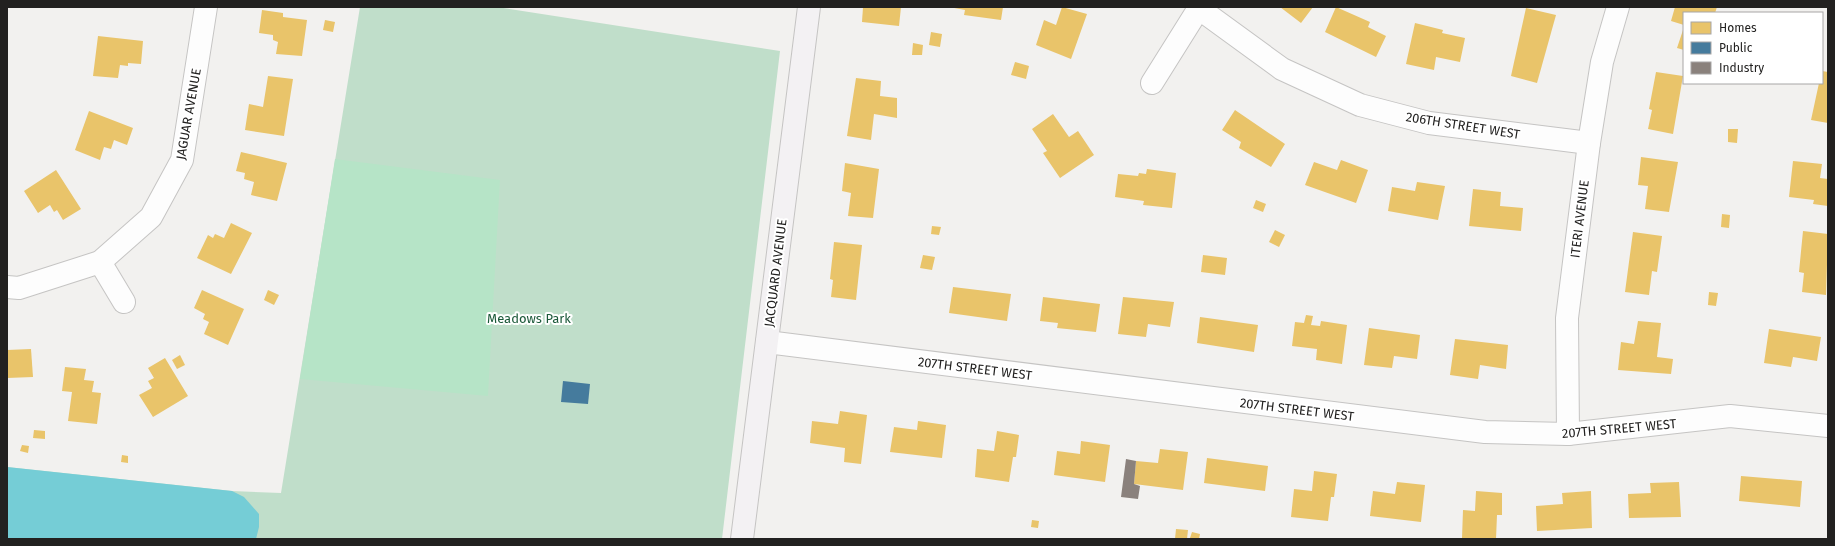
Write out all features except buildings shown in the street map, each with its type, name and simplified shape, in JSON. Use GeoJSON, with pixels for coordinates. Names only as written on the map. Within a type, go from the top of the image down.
{"type":"FeatureCollection","features":[{"type":"Feature","properties":{"kind":"street","name":"JAGUAR AVENUE"},"geometry":{"type":"LineString","coordinates":[[7,287],[19,288],[100,262],[151,217],[182,160],[206,7]]}},
{"type":"Feature","properties":{"kind":"street","name":"JACQUARD AVENUE"},"geometry":{"type":"LineString","coordinates":[[742,539],[809,7]]}},
{"type":"Feature","properties":{"kind":"street","name":"ITERI AVENUE"},"geometry":{"type":"LineString","coordinates":[[1568,434],[1567,318],[1589,143],[1602,62],[1618,7]]}},
{"type":"Feature","properties":{"kind":"street","name":"206TH STREET WEST"},"geometry":{"type":"LineString","coordinates":[[1152,83],[1198,8],[1282,69],[1360,105],[1429,123],[1589,143]]}},
{"type":"Feature","properties":{"kind":"street"},"geometry":{"type":"LineString","coordinates":[[100,262],[124,302]]}},
{"type":"Feature","properties":{"kind":"street","name":"207TH STREET WEST"},"geometry":{"type":"LineString","coordinates":[[767,342],[1485,432],[1568,434],[1730,416],[1828,426]]}},
{"type":"Feature","properties":{"kind":"green space","name":"Meadows Park"},"geometry":{"type":"Polygon","coordinates":[[[360,7],[497,7],[780,51],[722,539],[7,539],[7,467],[232,491],[281,493],[360,7]]]}},
{"type":"Feature","properties":{"kind":"green space"},"geometry":{"type":"Polygon","coordinates":[[[335,159],[500,180],[488,396],[300,379],[335,159]]]}},
{"type":"Feature","properties":{"kind":"water"},"geometry":{"type":"Polygon","coordinates":[[[7,467],[232,491],[244,497],[259,514],[259,527],[256,539],[7,539],[7,467]]]}}]}
